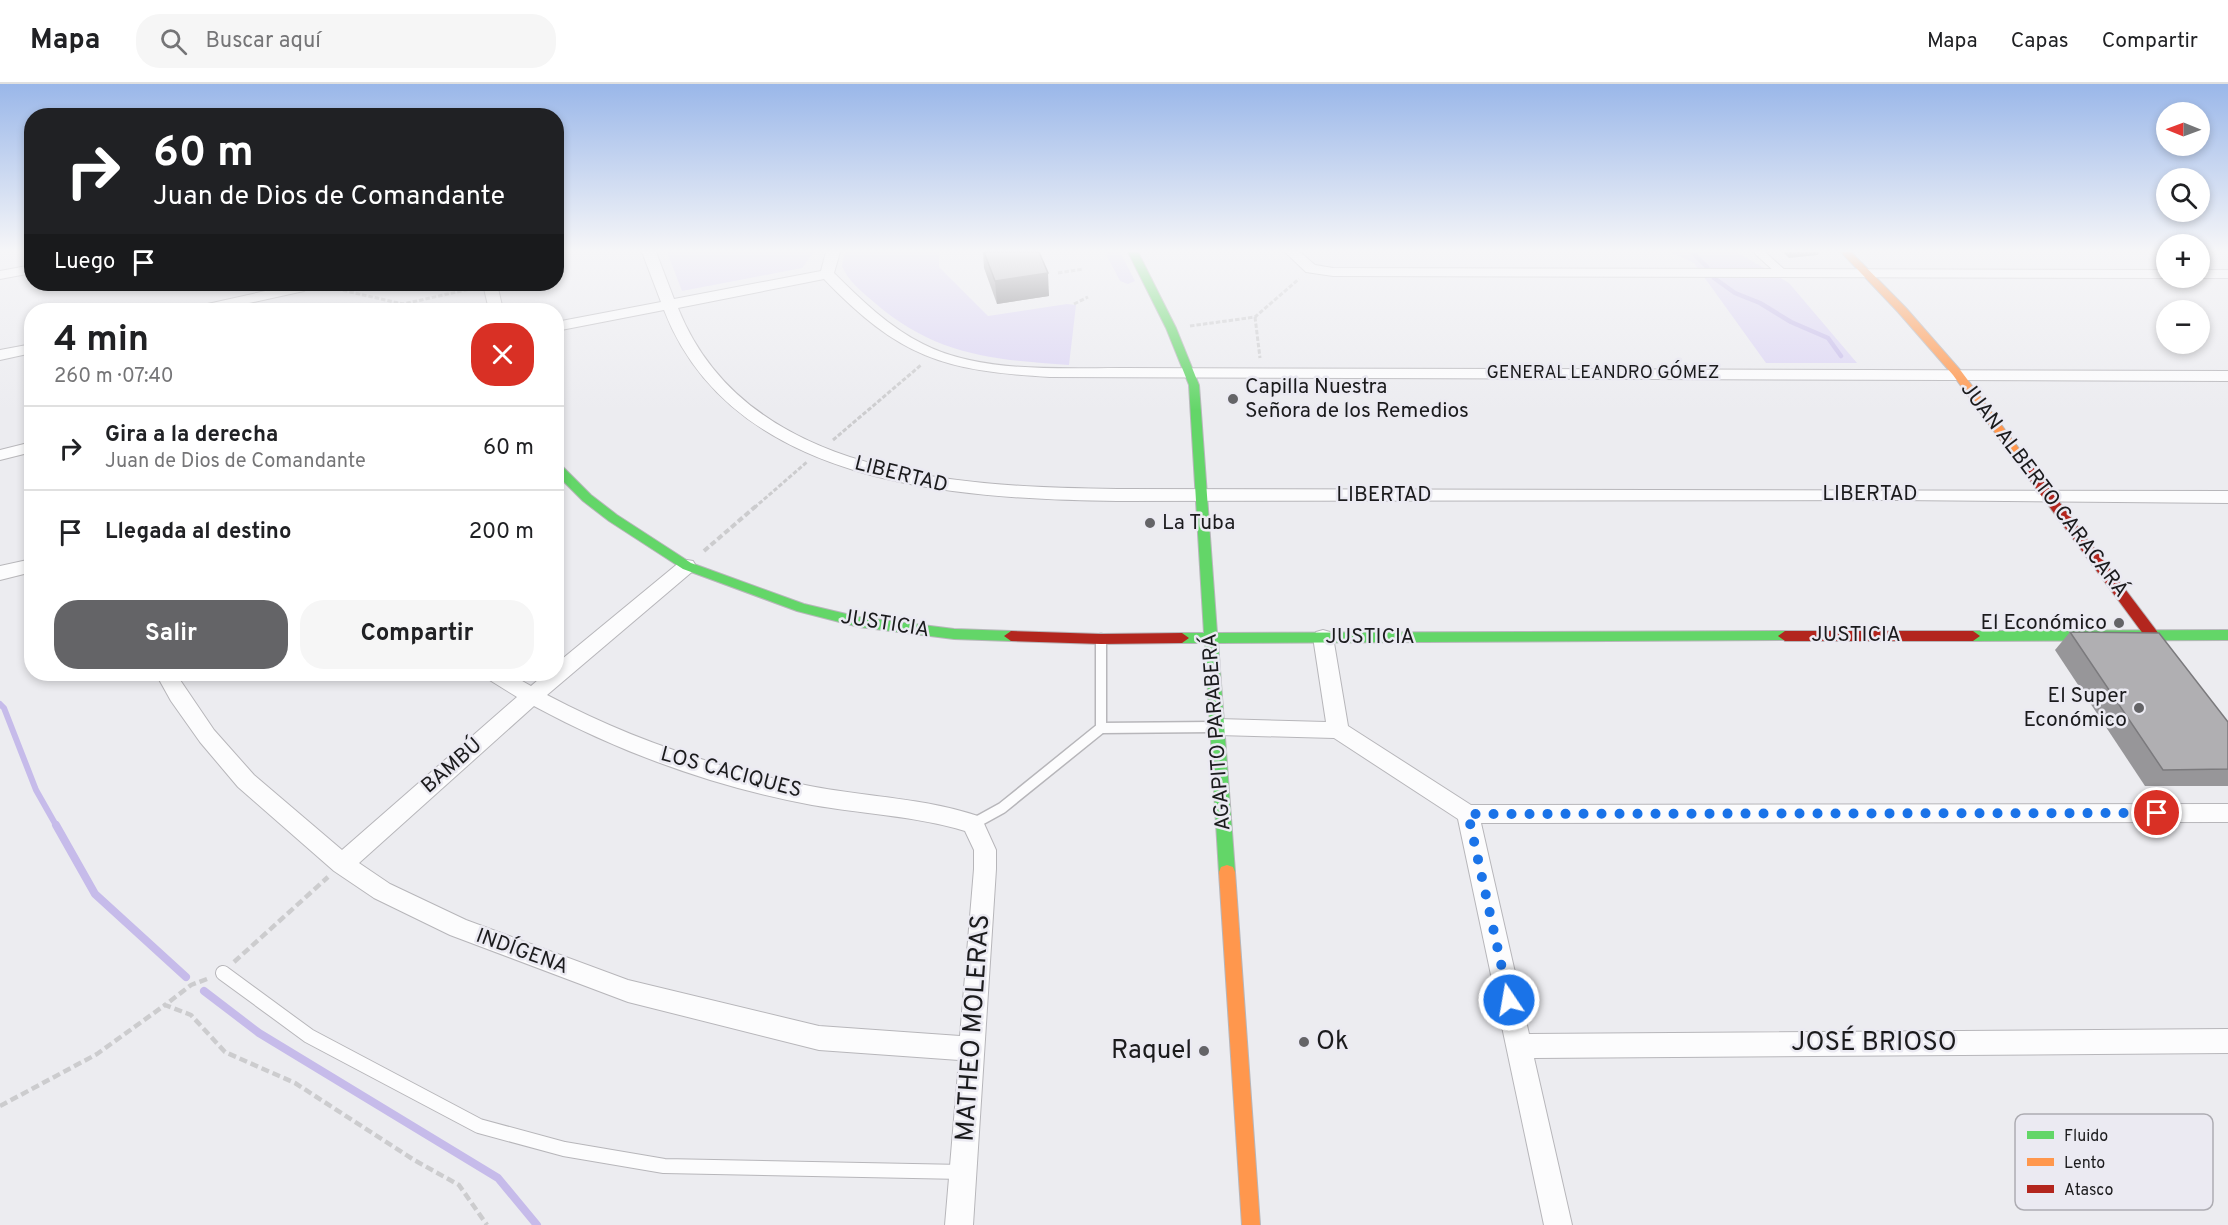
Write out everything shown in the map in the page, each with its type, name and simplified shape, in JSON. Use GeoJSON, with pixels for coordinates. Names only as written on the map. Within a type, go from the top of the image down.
{"type":"FeatureCollection","features":[{"type":"Feature","properties":{"kind":"street"},"geometry":{"type":"LineString","coordinates":[[564,326],[675,305]]}},
{"type":"Feature","properties":{"kind":"street","name":"GENERAL LEANDRO GÓMEZ"},"geometry":{"type":"LineString","coordinates":[[858,305],[902,339],[933,354],[979,366],[1030,370],[1191,373],[1957,373],[2228,376]]}},
{"type":"Feature","properties":{"kind":"street","name":"AGAPITO PARABERÁ"},"geometry":{"type":"LineString","coordinates":[[1160,305],[1191,373],[1194,385],[1251,1225]]}},
{"type":"Feature","properties":{"kind":"street","name":"JUAN ALBERTO CARACARÁ"},"geometry":{"type":"LineString","coordinates":[[1896,305],[1957,373],[2165,653]]}},
{"type":"Feature","properties":{"kind":"street","name":"LIBERTAD"},"geometry":{"type":"LineString","coordinates":[[671,306],[693,353],[709,374],[730,395],[784,433],[849,463],[917,482],[978,492],[1201,495],[2046,494],[2228,496]]}},
{"type":"Feature","properties":{"kind":"street"},"geometry":{"type":"LineString","coordinates":[[0,356],[24,350]]}},
{"type":"Feature","properties":{"kind":"street"},"geometry":{"type":"LineString","coordinates":[[0,455],[24,449]]}},
{"type":"Feature","properties":{"kind":"street","name":"JUSTICIA"},"geometry":{"type":"LineString","coordinates":[[564,476],[613,518],[687,566],[802,608],[859,622],[954,634],[1211,640],[1323,637],[2228,635]]}},
{"type":"Feature","properties":{"kind":"street","name":"BAMBÚ"},"geometry":{"type":"LineString","coordinates":[[564,669],[687,566]]}},
{"type":"Feature","properties":{"kind":"street"},"geometry":{"type":"LineString","coordinates":[[0,573],[24,567]]}},
{"type":"Feature","properties":{"kind":"street"},"geometry":{"type":"LineString","coordinates":[[1323,637],[1338,730]]}},
{"type":"Feature","properties":{"kind":"street","name":"INDÍGENA"},"geometry":{"type":"LineString","coordinates":[[170,681],[207,736],[246,781],[342,864],[382,891],[458,928],[628,992],[819,1038],[972,1049]]}},
{"type":"Feature","properties":{"kind":"street","name":"LOS CACIQUES"},"geometry":{"type":"LineString","coordinates":[[507,681],[609,736],[691,765],[767,786],[952,817],[976,828]]}},
{"type":"Feature","properties":{"kind":"street","name":"BAMBÚ"},"geometry":{"type":"LineString","coordinates":[[342,864],[550,681]]}},
{"type":"Feature","properties":{"kind":"street"},"geometry":{"type":"LineString","coordinates":[[1218,728],[1338,730],[1468,814],[2228,813]]}},
{"type":"Feature","properties":{"kind":"street"},"geometry":{"type":"LineString","coordinates":[[1468,814],[1558,1225]]}},
{"type":"Feature","properties":{"kind":"street","name":"MATHEO MOLERAS"},"geometry":{"type":"LineString","coordinates":[[959,1225],[985,869],[985,850],[976,828]]}},
{"type":"Feature","properties":{"kind":"street","name":"JOSÉ BRIOSO"},"geometry":{"type":"LineString","coordinates":[[1520,1046],[2228,1041]]}},
{"type":"Feature","properties":{"kind":"lane"},"geometry":{"type":"LineString","coordinates":[[1101,639],[1101,728]]}},
{"type":"Feature","properties":{"kind":"lane"},"geometry":{"type":"LineString","coordinates":[[976,828],[1101,728],[1218,728]]}},
{"type":"Feature","properties":{"kind":"lane"},"geometry":{"type":"LineString","coordinates":[[223,972],[309,1036],[479,1126],[564,1149],[664,1166],[963,1172]]}},
{"type":"Feature","properties":{"kind":"path"},"geometry":{"type":"LineString","coordinates":[[1171,328],[1255,317],[1269,305]]}},
{"type":"Feature","properties":{"kind":"path"},"geometry":{"type":"LineString","coordinates":[[1255,317],[1262,372]]}},
{"type":"Feature","properties":{"kind":"path"},"geometry":{"type":"LineString","coordinates":[[0,1106],[97,1054],[191,985],[223,972],[342,864]]}},
{"type":"Feature","properties":{"kind":"path"},"geometry":{"type":"LineString","coordinates":[[165,1005],[191,1015],[225,1052],[295,1083],[414,1160],[459,1185],[486,1225]]}},
{"type":"Feature","properties":{"kind":"shaded area"},"geometry":{"type":"Polygon","coordinates":[[[878,305],[977,305],[988,316],[1059,305],[1076,305],[1069,365],[1015,361],[966,352],[920,334],[878,305]]]}},
{"type":"Feature","properties":{"kind":"shaded area"},"geometry":{"type":"Polygon","coordinates":[[[1724,305],[1808,305],[1857,363],[1766,363],[1724,305]]]}},
{"type":"Feature","properties":{"kind":"building","name":"El Super Económico"},"geometry":{"type":"Polygon","coordinates":[[[2070,632],[2159,633],[2228,722],[2228,769],[2163,770],[2070,632]]]}},
{"type":"Feature","properties":{"kind":"waterway"},"geometry":{"type":"LineString","coordinates":[[1764,305],[1791,322],[1828,338],[1841,356]]}},
{"type":"Feature","properties":{"kind":"waterway"},"geometry":{"type":"LineString","coordinates":[[0,704],[4,708],[36,790],[57,827]]}},
{"type":"Feature","properties":{"kind":"waterway"},"geometry":{"type":"LineString","coordinates":[[56,825],[95,894],[186,977]]}},
{"type":"Feature","properties":{"kind":"waterway"},"geometry":{"type":"LineString","coordinates":[[204,991],[259,1033],[498,1178],[537,1225]]}},
{"type":"Feature","properties":{"kind":"traffic: fast"},"geometry":{"type":"LineString","coordinates":[[1160,305],[1194,385],[1227,872]]}},
{"type":"Feature","properties":{"kind":"traffic: fast"},"geometry":{"type":"LineString","coordinates":[[564,475],[587,498],[613,518],[687,566],[802,608],[859,622],[954,634],[1011,636]]}},
{"type":"Feature","properties":{"kind":"traffic: fast"},"geometry":{"type":"LineString","coordinates":[[1973,636],[2228,635]]}},
{"type":"Feature","properties":{"kind":"traffic: fast"},"geometry":{"type":"LineString","coordinates":[[1182,638],[1785,636]]}},
{"type":"Feature","properties":{"kind":"traffic: slow"},"geometry":{"type":"LineString","coordinates":[[1897,305],[1957,373],[2019,457]]}},
{"type":"Feature","properties":{"kind":"traffic: slow"},"geometry":{"type":"LineString","coordinates":[[1227,872],[1251,1225]]}},
{"type":"Feature","properties":{"kind":"traffic: jam"},"geometry":{"type":"LineString","coordinates":[[2019,457],[2160,646]]}},
{"type":"Feature","properties":{"kind":"traffic: jam"},"geometry":{"type":"LineString","coordinates":[[1011,636],[1101,639],[1182,638]]}},
{"type":"Feature","properties":{"kind":"traffic: jam"},"geometry":{"type":"LineString","coordinates":[[1785,636],[1973,636]]}},
{"type":"Feature","properties":{"kind":"place","name":"Capilla Nuestra Señora de los Remedios"},"geometry":{"type":"Point","coordinates":[1233,399]}},
{"type":"Feature","properties":{"kind":"place","name":"La Tuba"},"geometry":{"type":"Point","coordinates":[1150,523]}},
{"type":"Feature","properties":{"kind":"place","name":"El Económico"},"geometry":{"type":"Point","coordinates":[2119,623]}},
{"type":"Feature","properties":{"kind":"place","name":"El Super Económico"},"geometry":{"type":"Point","coordinates":[2139,708]}},
{"type":"Feature","properties":{"kind":"place","name":"Ok"},"geometry":{"type":"Point","coordinates":[1304,1042]}},
{"type":"Feature","properties":{"kind":"place","name":"Raquel"},"geometry":{"type":"Point","coordinates":[1204,1051]}},
{"type":"Feature","properties":{"kind":"route"},"geometry":{"type":"LineString","coordinates":[[1509,1000],[1468,814],[2157,813]]}}]}
